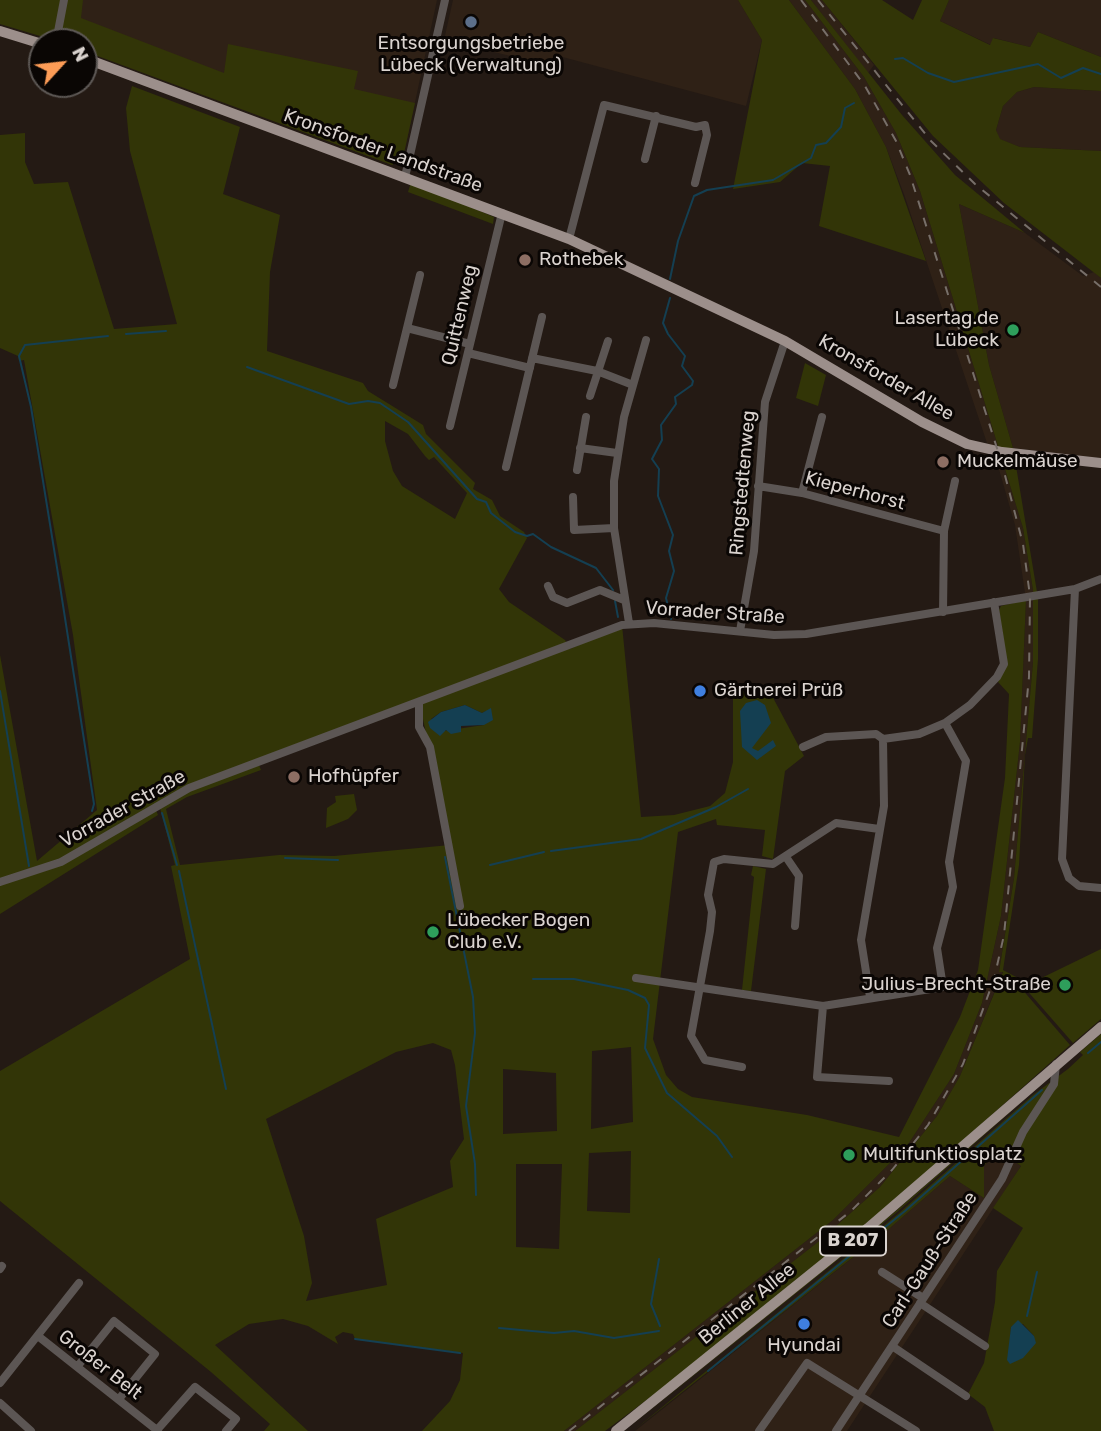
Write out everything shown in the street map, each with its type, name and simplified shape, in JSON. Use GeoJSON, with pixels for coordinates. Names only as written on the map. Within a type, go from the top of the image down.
{"type":"FeatureCollection","features":[{"type":"Feature","properties":{"kind":"main road"},"geometry":{"type":"LineString","coordinates":[[0,31],[28,40]]}},
{"type":"Feature","properties":{"kind":"main road","name":"Kronsforder Landstraße"},"geometry":{"type":"LineString","coordinates":[[98,63],[569,239],[665,285]]}},
{"type":"Feature","properties":{"kind":"main road","name":"Kronsforder Allee"},"geometry":{"type":"LineString","coordinates":[[665,285],[785,341],[922,422],[967,444],[1002,452],[1101,463]]}},
{"type":"Feature","properties":{"kind":"main road","name":"B 207"},"geometry":{"type":"LineString","coordinates":[[1056,1064],[1101,1027]]}},
{"type":"Feature","properties":{"kind":"main road","name":"Berliner Allee"},"geometry":{"type":"LineString","coordinates":[[616,1431],[868,1228],[1056,1064]]}},
{"type":"Feature","properties":{"kind":"street"},"geometry":{"type":"LineString","coordinates":[[59,28],[65,0]]}},
{"type":"Feature","properties":{"kind":"street"},"geometry":{"type":"LineString","coordinates":[[405,177],[445,0]]}},
{"type":"Feature","properties":{"kind":"street"},"geometry":{"type":"LineString","coordinates":[[569,239],[604,105],[696,127],[705,125],[707,135],[695,183]]}},
{"type":"Feature","properties":{"kind":"street"},"geometry":{"type":"LineString","coordinates":[[645,159],[656,116]]}},
{"type":"Feature","properties":{"kind":"street","name":"Quittenweg"},"geometry":{"type":"LineString","coordinates":[[450,426],[502,213]]}},
{"type":"Feature","properties":{"kind":"street"},"geometry":{"type":"LineString","coordinates":[[393,385],[420,275]]}},
{"type":"Feature","properties":{"kind":"street"},"geometry":{"type":"LineString","coordinates":[[506,467],[542,317]]}},
{"type":"Feature","properties":{"kind":"street"},"geometry":{"type":"LineString","coordinates":[[407,328],[530,369]]}},
{"type":"Feature","properties":{"kind":"street"},"geometry":{"type":"LineString","coordinates":[[629,623],[614,528],[617,453],[646,340]]}},
{"type":"Feature","properties":{"kind":"street"},"geometry":{"type":"LineString","coordinates":[[590,396],[608,341]]}},
{"type":"Feature","properties":{"kind":"street","name":"Ringstedtenweg"},"geometry":{"type":"LineString","coordinates":[[740,631],[754,551],[765,402],[785,341]]}},
{"type":"Feature","properties":{"kind":"street"},"geometry":{"type":"LineString","coordinates":[[532,358],[597,371],[633,385]]}},
{"type":"Feature","properties":{"kind":"street"},"geometry":{"type":"LineString","coordinates":[[577,470],[586,417]]}},
{"type":"Feature","properties":{"kind":"street"},"geometry":{"type":"LineString","coordinates":[[802,493],[822,417]]}},
{"type":"Feature","properties":{"kind":"street"},"geometry":{"type":"LineString","coordinates":[[580,448],[617,453]]}},
{"type":"Feature","properties":{"kind":"street"},"geometry":{"type":"LineString","coordinates":[[943,612],[944,531],[955,481]]}},
{"type":"Feature","properties":{"kind":"street","name":"Kieperhorst"},"geometry":{"type":"LineString","coordinates":[[758,486],[802,493],[944,531]]}},
{"type":"Feature","properties":{"kind":"street"},"geometry":{"type":"LineString","coordinates":[[573,497],[574,530],[614,528]]}},
{"type":"Feature","properties":{"kind":"street","name":"Vorrader Straße"},"geometry":{"type":"LineString","coordinates":[[0,882],[61,862],[189,788],[629,623],[654,622],[774,635],[806,634],[1075,589],[1101,579]]}},
{"type":"Feature","properties":{"kind":"street"},"geometry":{"type":"LineString","coordinates":[[548,586],[553,597],[567,603],[600,590],[624,600]]}},
{"type":"Feature","properties":{"kind":"street"},"geometry":{"type":"LineString","coordinates":[[1075,589],[1062,859],[1069,878],[1079,887],[1101,888]]}},
{"type":"Feature","properties":{"kind":"street"},"geometry":{"type":"LineString","coordinates":[[803,747],[826,737],[876,734],[883,739],[919,734],[945,723],[970,705],[997,677],[1004,664],[995,602]]}},
{"type":"Feature","properties":{"kind":"street"},"geometry":{"type":"LineString","coordinates":[[419,702],[419,727],[430,747],[460,906]]}},
{"type":"Feature","properties":{"kind":"street"},"geometry":{"type":"LineString","coordinates":[[636,978],[823,1006],[943,987],[937,948],[939,932],[953,887],[949,862],[966,761],[945,723]]}},
{"type":"Feature","properties":{"kind":"street"},"geometry":{"type":"LineString","coordinates":[[870,998],[861,940],[885,798],[883,739]]}},
{"type":"Feature","properties":{"kind":"street"},"geometry":{"type":"LineString","coordinates":[[742,1067],[705,1060],[691,1036],[711,916],[708,894],[714,862],[724,859],[773,864],[836,823],[879,829]]}},
{"type":"Feature","properties":{"kind":"street"},"geometry":{"type":"LineString","coordinates":[[786,857],[799,876],[795,926]]}},
{"type":"Feature","properties":{"kind":"street"},"geometry":{"type":"LineString","coordinates":[[823,1006],[817,1077],[889,1081]]}},
{"type":"Feature","properties":{"kind":"street","name":"Carl-Gauß-Straße"},"geometry":{"type":"LineString","coordinates":[[836,1431],[1002,1178],[1023,1132],[1054,1084],[1056,1064]]}},
{"type":"Feature","properties":{"kind":"street"},"geometry":{"type":"LineString","coordinates":[[882,1272],[985,1346]]}},
{"type":"Feature","properties":{"kind":"street"},"geometry":{"type":"LineString","coordinates":[[38,1336],[79,1283]]}},
{"type":"Feature","properties":{"kind":"street"},"geometry":{"type":"LineString","coordinates":[[77,1367],[114,1321],[155,1354],[119,1399]]}},
{"type":"Feature","properties":{"kind":"street","name":"Großer Belt"},"geometry":{"type":"LineString","coordinates":[[0,1383],[38,1336],[157,1431]]}},
{"type":"Feature","properties":{"kind":"street"},"geometry":{"type":"LineString","coordinates":[[892,1346],[966,1396]]}},
{"type":"Feature","properties":{"kind":"street"},"geometry":{"type":"LineString","coordinates":[[759,1431],[807,1363],[916,1431]]}},
{"type":"Feature","properties":{"kind":"street"},"geometry":{"type":"LineString","coordinates":[[157,1431],[195,1387],[236,1419],[226,1431]]}},
{"type":"Feature","properties":{"kind":"street"},"geometry":{"type":"LineString","coordinates":[[0,1403],[31,1431]]}},
{"type":"Feature","properties":{"kind":"shaded area"},"geometry":{"type":"Polygon","coordinates":[[[75,0],[437,0],[403,158],[392,165],[105,58],[98,51],[98,28],[75,28],[71,24],[75,0]]]}},
{"type":"Feature","properties":{"kind":"shaded area"},"geometry":{"type":"Polygon","coordinates":[[[453,0],[738,0],[762,40],[746,106],[555,55],[552,66],[444,40],[453,0]]]}},
{"type":"Feature","properties":{"kind":"shaded area"},"geometry":{"type":"Polygon","coordinates":[[[789,0],[805,0],[864,77],[896,133],[920,191],[1023,528],[1033,590],[1033,662],[1014,878],[999,971],[1003,971],[960,1076],[937,1116],[880,1187],[818,1242],[575,1431],[564,1431],[833,1220],[907,1146],[954,1074],[982,1003],[1001,916],[1020,742],[1026,600],[1015,525],[992,445],[987,443],[886,147],[855,89],[789,0]]]}},
{"type":"Feature","properties":{"kind":"shaded area"},"geometry":{"type":"Polygon","coordinates":[[[811,0],[822,0],[874,65],[868,73],[811,0]]]}},
{"type":"Feature","properties":{"kind":"shaded area"},"geometry":{"type":"Polygon","coordinates":[[[949,0],[1101,0],[1101,57],[1038,32],[1030,47],[994,38],[991,45],[940,21],[949,0]]]}},
{"type":"Feature","properties":{"kind":"shaded area"},"geometry":{"type":"Polygon","coordinates":[[[1034,87],[1101,91],[1101,151],[1020,147],[999,139],[996,130],[1003,106],[1017,92],[1034,87]]]}},
{"type":"Feature","properties":{"kind":"shaded area"},"geometry":{"type":"Polygon","coordinates":[[[959,204],[1025,233],[1083,276],[1094,272],[1101,278],[1101,458],[1013,448],[989,365],[959,204]]]}},
{"type":"Feature","properties":{"kind":"shaded area"},"geometry":{"type":"Polygon","coordinates":[[[997,1148],[1021,1166],[847,1431],[635,1431],[890,1228],[950,1176],[984,1198],[984,1166],[997,1148]]]}},
{"type":"Feature","properties":{"kind":"green space"},"geometry":{"type":"Polygon","coordinates":[[[0,0],[83,0],[81,18],[224,73],[228,44],[358,71],[354,89],[415,103],[403,158],[392,165],[98,56],[98,28],[28,28],[28,32],[0,24],[0,0]]]}},
{"type":"Feature","properties":{"kind":"green space"},"geometry":{"type":"Polygon","coordinates":[[[738,0],[789,0],[855,89],[886,147],[926,261],[819,226],[830,166],[802,163],[780,182],[733,189],[762,40],[738,0]]]}},
{"type":"Feature","properties":{"kind":"green space"},"geometry":{"type":"Polygon","coordinates":[[[805,0],[811,0],[902,115],[955,175],[1025,233],[959,204],[989,365],[1013,448],[1038,598],[1038,659],[1032,738],[1028,738],[1025,755],[1019,865],[1003,970],[1018,978],[1025,986],[1101,949],[1101,1019],[1073,1043],[1024,987],[1021,988],[1070,1045],[912,1186],[676,1378],[605,1431],[575,1431],[818,1242],[880,1187],[937,1116],[960,1076],[1003,972],[999,972],[1014,878],[1033,662],[1033,590],[1023,528],[920,191],[896,133],[864,77],[805,0]]]}},
{"type":"Feature","properties":{"kind":"green space"},"geometry":{"type":"Polygon","coordinates":[[[822,0],[882,0],[913,20],[922,0],[949,0],[940,21],[990,45],[993,38],[1030,47],[1038,32],[1101,57],[1101,91],[1034,87],[1017,92],[1003,106],[996,130],[1000,139],[1020,147],[1101,151],[1101,278],[1004,203],[933,136],[822,0]]]}},
{"type":"Feature","properties":{"kind":"green space"},"geometry":{"type":"Polygon","coordinates":[[[132,86],[240,127],[223,194],[280,215],[270,272],[267,351],[363,383],[368,391],[423,425],[426,434],[475,483],[473,489],[492,500],[500,516],[524,532],[527,538],[499,589],[509,602],[565,640],[570,649],[622,625],[641,817],[674,815],[710,806],[725,793],[733,762],[733,691],[770,692],[804,756],[785,771],[773,859],[762,856],[765,830],[717,825],[716,819],[678,832],[653,1039],[666,1075],[678,1089],[692,1097],[807,1115],[899,1137],[960,1017],[978,970],[1005,778],[1009,694],[998,682],[1007,664],[999,610],[1001,606],[1026,600],[1020,742],[1001,916],[982,1003],[954,1074],[907,1146],[833,1220],[564,1431],[422,1431],[450,1401],[460,1380],[463,1353],[355,1339],[353,1334],[343,1332],[335,1337],[338,1344],[308,1326],[283,1319],[249,1324],[215,1345],[308,1431],[264,1431],[270,1424],[211,1372],[0,1201],[0,1071],[190,959],[171,866],[175,865],[160,808],[156,810],[158,815],[0,914],[0,655],[37,861],[97,810],[73,635],[24,360],[19,361],[18,356],[0,348],[0,135],[25,133],[25,162],[34,184],[68,182],[114,329],[177,324],[130,151],[126,108],[132,86]],[[385,421],[385,441],[393,471],[402,486],[455,519],[467,493],[434,457],[429,460],[425,456],[408,434],[385,421]],[[420,705],[259,765],[261,770],[187,797],[166,809],[180,865],[279,855],[334,856],[450,845],[420,705]],[[465,705],[441,712],[431,719],[443,731],[484,725],[486,711],[482,713],[465,705]],[[433,1043],[396,1052],[266,1119],[304,1236],[312,1283],[306,1301],[387,1285],[376,1219],[453,1187],[450,1161],[464,1139],[451,1050],[433,1043]],[[631,1047],[592,1051],[591,1129],[633,1122],[631,1047]],[[503,1069],[503,1134],[557,1131],[556,1073],[503,1069]],[[631,1151],[589,1153],[587,1211],[630,1213],[631,1151]],[[516,1164],[516,1247],[559,1249],[562,1164],[516,1164]]]}},
{"type":"Feature","properties":{"kind":"green space"},"geometry":{"type":"Polygon","coordinates":[[[411,182],[494,217],[493,224],[408,192],[411,182]]]}},
{"type":"Feature","properties":{"kind":"green space"},"geometry":{"type":"Polygon","coordinates":[[[805,363],[826,375],[818,406],[796,398],[805,363]]]}},
{"type":"Feature","properties":{"kind":"green space"},"geometry":{"type":"Polygon","coordinates":[[[354,794],[357,810],[348,819],[326,828],[327,808],[336,802],[335,796],[354,794]]]}},
{"type":"Feature","properties":{"kind":"green space"},"geometry":{"type":"Polygon","coordinates":[[[753,866],[766,869],[751,991],[742,990],[753,866]]]}},
{"type":"Feature","properties":{"kind":"green space"},"geometry":{"type":"Polygon","coordinates":[[[1101,1034],[1101,1431],[994,1431],[985,1407],[968,1394],[984,1363],[995,1302],[997,1271],[1023,1228],[993,1208],[1021,1166],[997,1148],[984,1166],[984,1198],[950,1176],[890,1228],[633,1431],[898,1214],[1033,1095],[1068,1069],[1083,1055],[1080,1052],[1101,1034]],[[1023,1324],[1011,1327],[1009,1363],[1034,1336],[1023,1324]]]}},
{"type":"Feature","properties":{"kind":"green space"},"geometry":{"type":"Polygon","coordinates":[[[1051,1076],[897,1212],[625,1431],[896,1211],[1051,1076]]]}},
{"type":"Feature","properties":{"kind":"water"},"geometry":{"type":"Polygon","coordinates":[[[757,700],[765,705],[771,723],[752,748],[758,751],[773,740],[776,746],[757,760],[742,747],[740,711],[746,703],[757,700]]]}},
{"type":"Feature","properties":{"kind":"water"},"geometry":{"type":"Polygon","coordinates":[[[465,705],[482,713],[491,708],[493,720],[484,725],[461,726],[461,732],[451,734],[446,730],[440,736],[430,728],[428,722],[441,712],[465,705]]]}},
{"type":"Feature","properties":{"kind":"water"},"geometry":{"type":"Polygon","coordinates":[[[1018,1320],[1034,1336],[1036,1343],[1023,1358],[1010,1364],[1007,1360],[1011,1327],[1018,1320]]]}},
{"type":"Feature","properties":{"kind":"waterway","name":"Rothebek"},"geometry":{"type":"LineString","coordinates":[[895,59],[903,58],[928,73],[954,82],[1038,64],[1061,78],[1083,68],[1101,74]]}},
{"type":"Feature","properties":{"kind":"waterway","name":"Rothebek"},"geometry":{"type":"LineString","coordinates":[[670,279],[678,241],[694,196],[707,190],[773,180],[811,158],[816,145],[826,143],[841,127],[845,108],[854,103]]}},
{"type":"Feature","properties":{"kind":"waterway","name":"Rothebek"},"geometry":{"type":"LineString","coordinates":[[670,298],[663,323],[685,356],[682,366],[693,381],[692,385],[675,397],[676,404],[661,425],[662,440],[652,459],[659,469],[658,496],[673,535],[669,551],[674,571],[666,598],[671,619]]}},
{"type":"Feature","properties":{"kind":"waterway"},"geometry":{"type":"LineString","coordinates":[[126,334],[166,331]]}},
{"type":"Feature","properties":{"kind":"waterway"},"geometry":{"type":"LineString","coordinates":[[92,811],[94,804],[60,586],[31,407],[19,356],[25,345],[108,336]]}},
{"type":"Feature","properties":{"kind":"waterway"},"geometry":{"type":"LineString","coordinates":[[247,367],[349,404],[368,401],[380,403],[408,422],[477,499],[486,502],[491,513],[515,532],[527,536],[533,534],[551,547],[596,568],[613,590]]}},
{"type":"Feature","properties":{"kind":"waterway"},"geometry":{"type":"LineString","coordinates":[[615,601],[618,617]]}},
{"type":"Feature","properties":{"kind":"waterway"},"geometry":{"type":"LineString","coordinates":[[0,691],[29,866]]}},
{"type":"Feature","properties":{"kind":"waterway"},"geometry":{"type":"LineString","coordinates":[[551,851],[641,839],[716,807],[748,789]]}},
{"type":"Feature","properties":{"kind":"waterway"},"geometry":{"type":"LineString","coordinates":[[162,813],[177,865]]}},
{"type":"Feature","properties":{"kind":"waterway"},"geometry":{"type":"LineString","coordinates":[[490,865],[544,852]]}},
{"type":"Feature","properties":{"kind":"waterway"},"geometry":{"type":"LineString","coordinates":[[445,857],[473,997],[475,1033],[466,1106],[475,1164],[476,1195]]}},
{"type":"Feature","properties":{"kind":"waterway"},"geometry":{"type":"LineString","coordinates":[[285,858],[338,860]]}},
{"type":"Feature","properties":{"kind":"waterway"},"geometry":{"type":"LineString","coordinates":[[179,871],[226,1089]]}},
{"type":"Feature","properties":{"kind":"waterway"},"geometry":{"type":"LineString","coordinates":[[533,979],[574,979],[628,990],[645,998],[649,1005],[645,1048],[667,1093],[717,1136],[732,1157]]}},
{"type":"Feature","properties":{"kind":"waterway"},"geometry":{"type":"LineString","coordinates":[[1088,1053],[1101,1042]]}},
{"type":"Feature","properties":{"kind":"waterway"},"geometry":{"type":"LineString","coordinates":[[708,1371],[905,1211],[1042,1090]]}},
{"type":"Feature","properties":{"kind":"waterway"},"geometry":{"type":"LineString","coordinates":[[659,1259],[651,1304],[660,1326]]}},
{"type":"Feature","properties":{"kind":"waterway"},"geometry":{"type":"LineString","coordinates":[[1027,1316],[1037,1272]]}},
{"type":"Feature","properties":{"kind":"waterway"},"geometry":{"type":"LineString","coordinates":[[499,1328],[554,1333],[574,1331],[614,1338],[659,1331]]}},
{"type":"Feature","properties":{"kind":"waterway"},"geometry":{"type":"LineString","coordinates":[[355,1339],[460,1353]]}},
{"type":"Feature","properties":{"kind":"railway"},"geometry":{"type":"LineString","coordinates":[[569,1431],[851,1211],[892,1170],[928,1125],[963,1064],[994,979],[1004,935],[1029,677],[1030,596],[1023,544],[1002,464],[910,175],[896,141],[865,86],[801,0]]}},
{"type":"Feature","properties":{"kind":"railway"},"geometry":{"type":"LineString","coordinates":[[818,0],[931,141],[975,184],[1101,287]]}},
{"type":"Feature","properties":{"kind":"place","name":"Entsorgungsbetriebe Lübeck (Verwaltung)"},"geometry":{"type":"Point","coordinates":[471,22]}},
{"type":"Feature","properties":{"kind":"place","name":"Rothebek"},"geometry":{"type":"Point","coordinates":[525,260]}},
{"type":"Feature","properties":{"kind":"place","name":"Lasertag.de Lübeck"},"geometry":{"type":"Point","coordinates":[1013,330]}},
{"type":"Feature","properties":{"kind":"place","name":"Muckelmäuse"},"geometry":{"type":"Point","coordinates":[943,462]}},
{"type":"Feature","properties":{"kind":"place","name":"Gärtnerei Prüß"},"geometry":{"type":"Point","coordinates":[700,691]}},
{"type":"Feature","properties":{"kind":"place","name":"Hofhüpfer"},"geometry":{"type":"Point","coordinates":[294,777]}},
{"type":"Feature","properties":{"kind":"place","name":"Lübecker Bogen Club e.V."},"geometry":{"type":"Point","coordinates":[433,932]}},
{"type":"Feature","properties":{"kind":"place","name":"Julius-Brecht-Straße"},"geometry":{"type":"Point","coordinates":[1065,985]}},
{"type":"Feature","properties":{"kind":"place","name":"Multifunktiosplatz"},"geometry":{"type":"Point","coordinates":[849,1155]}},
{"type":"Feature","properties":{"kind":"place","name":"Hyundai"},"geometry":{"type":"Point","coordinates":[804,1324]}}]}
